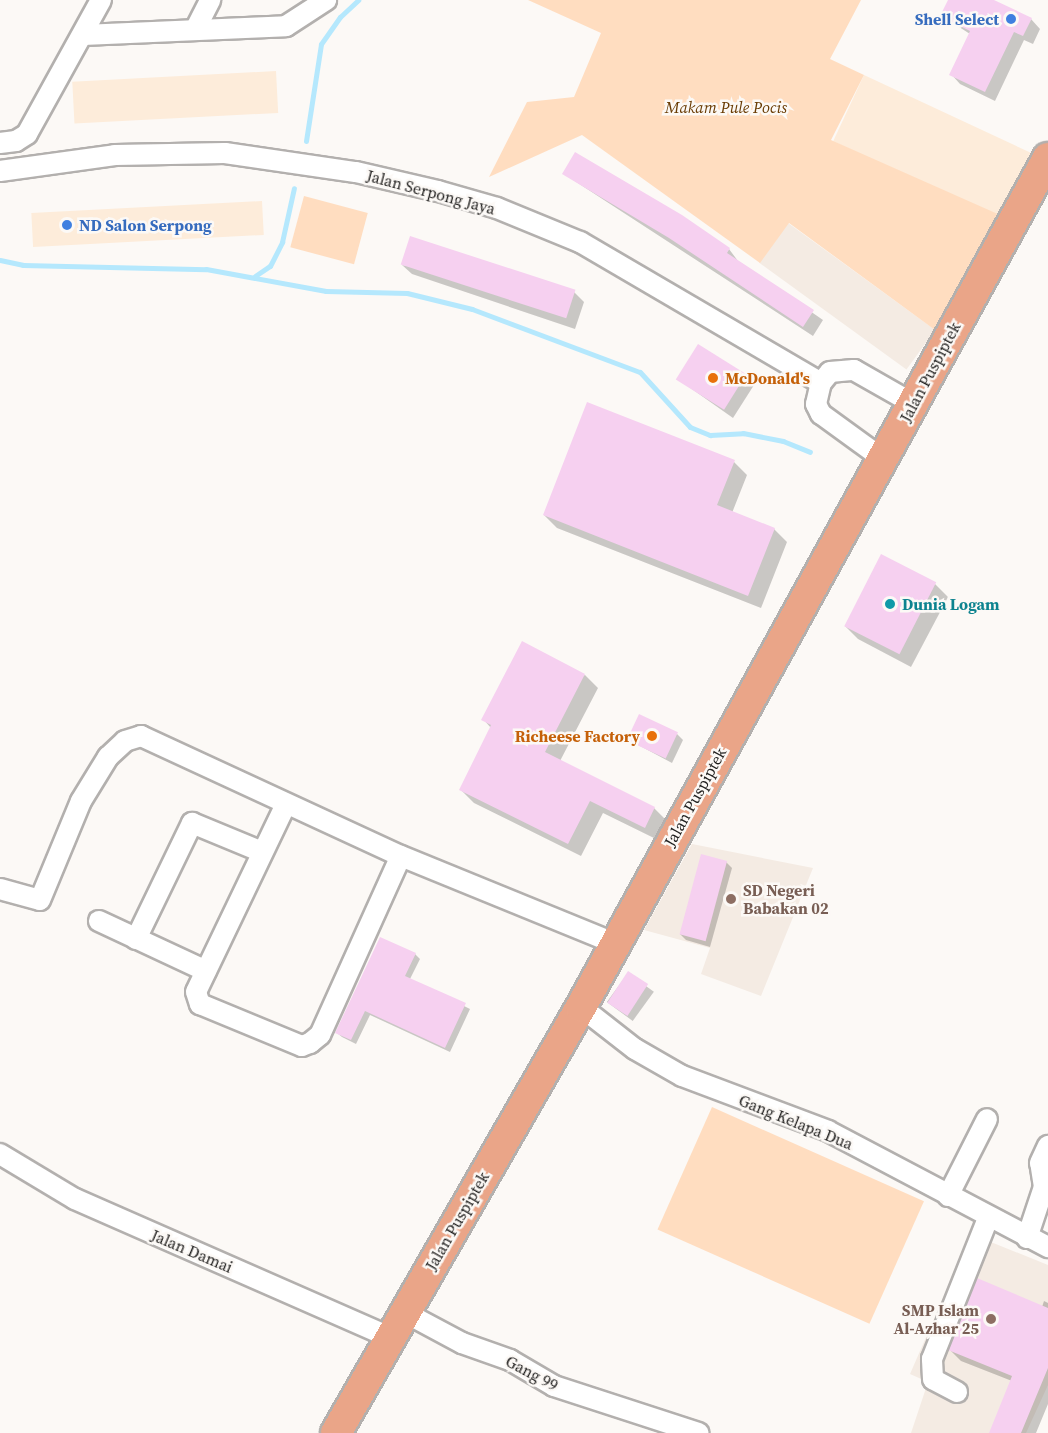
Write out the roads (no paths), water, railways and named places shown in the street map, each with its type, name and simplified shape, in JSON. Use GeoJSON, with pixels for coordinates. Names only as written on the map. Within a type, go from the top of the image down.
{"type":"FeatureCollection","features":[{"type":"Feature","properties":{"kind":"main road","name":"Jalan Puspiptek"},"geometry":{"type":"LineString","coordinates":[[336,1433],[581,1007],[614,943],[1048,158]]}},
{"type":"Feature","properties":{"kind":"street"},"geometry":{"type":"LineString","coordinates":[[0,142],[16,141],[27,134],[101,0]]}},
{"type":"Feature","properties":{"kind":"street"},"geometry":{"type":"LineString","coordinates":[[195,30],[210,0]]}},
{"type":"Feature","properties":{"kind":"street"},"geometry":{"type":"LineString","coordinates":[[286,26],[301,0]]}},
{"type":"Feature","properties":{"kind":"street"},"geometry":{"type":"LineString","coordinates":[[83,35],[286,26],[326,0]]}},
{"type":"Feature","properties":{"kind":"street","name":"Jalan Serpong Jaya"},"geometry":{"type":"LineString","coordinates":[[0,171],[115,155],[225,153],[337,169],[438,192],[506,211],[580,242],[821,383]]}},
{"type":"Feature","properties":{"kind":"street"},"geometry":{"type":"LineString","coordinates":[[883,459],[821,414],[816,404],[821,383],[830,372],[854,370],[912,403]]}},
{"type":"Feature","properties":{"kind":"street"},"geometry":{"type":"LineString","coordinates":[[0,889],[40,900],[86,792],[108,757],[136,736],[146,737],[401,856],[614,943]]}},
{"type":"Feature","properties":{"kind":"street"},"geometry":{"type":"LineString","coordinates":[[286,804],[196,992],[200,1004],[307,1045],[320,1035],[401,856]]}},
{"type":"Feature","properties":{"kind":"street"},"geometry":{"type":"LineString","coordinates":[[136,939],[192,823],[262,852]]}},
{"type":"Feature","properties":{"kind":"street"},"geometry":{"type":"LineString","coordinates":[[99,921],[206,971]]}},
{"type":"Feature","properties":{"kind":"street","name":"Gang Kelapa Dua"},"geometry":{"type":"LineString","coordinates":[[581,1007],[635,1049],[682,1076],[828,1131],[988,1218],[1048,1247]]}},
{"type":"Feature","properties":{"kind":"street"},"geometry":{"type":"LineString","coordinates":[[948,1196],[987,1119]]}},
{"type":"Feature","properties":{"kind":"street"},"geometry":{"type":"LineString","coordinates":[[1027,1238],[1044,1187],[1040,1163],[1048,1146]]}},
{"type":"Feature","properties":{"kind":"street","name":"Jalan Damai"},"geometry":{"type":"LineString","coordinates":[[0,1154],[75,1199],[397,1325]]}},
{"type":"Feature","properties":{"kind":"street"},"geometry":{"type":"LineString","coordinates":[[957,1392],[933,1378],[932,1359],[988,1218]]}},
{"type":"Feature","properties":{"kind":"street","name":"Gang 99"},"geometry":{"type":"LineString","coordinates":[[397,1325],[462,1342],[510,1360],[554,1386],[699,1433]]}},
{"type":"Feature","properties":{"kind":"waterway"},"geometry":{"type":"LineString","coordinates":[[306,141],[321,44],[340,17],[358,0]]}},
{"type":"Feature","properties":{"kind":"waterway"},"geometry":{"type":"LineString","coordinates":[[255,276],[270,266],[282,242],[294,188]]}},
{"type":"Feature","properties":{"kind":"waterway"},"geometry":{"type":"LineString","coordinates":[[0,260],[23,265],[206,269],[326,291],[407,293],[472,309],[640,372],[690,427],[710,435],[743,433],[783,441],[810,452]]}},
{"type":"Feature","properties":{"kind":"place","name":"Shell Select"},"geometry":{"type":"Point","coordinates":[1011,19]}},
{"type":"Feature","properties":{"kind":"place","name":"ND Salon Serpong"},"geometry":{"type":"Point","coordinates":[67,225]}},
{"type":"Feature","properties":{"kind":"place","name":"McDonald's"},"geometry":{"type":"Point","coordinates":[713,378]}},
{"type":"Feature","properties":{"kind":"place","name":"Dunia Logam"},"geometry":{"type":"Point","coordinates":[890,604]}},
{"type":"Feature","properties":{"kind":"place","name":"Richeese Factory"},"geometry":{"type":"Point","coordinates":[652,736]}},
{"type":"Feature","properties":{"kind":"place","name":"SD Negeri Babakan 02"},"geometry":{"type":"Point","coordinates":[731,899]}},
{"type":"Feature","properties":{"kind":"place","name":"SMP Islam Al-Azhar 25"},"geometry":{"type":"Point","coordinates":[991,1319]}},
{"type":"Feature","properties":{"kind":"park label","name":"Makam Pule Pocis"},"geometry":{"type":"Point","coordinates":[726,107]}}]}
